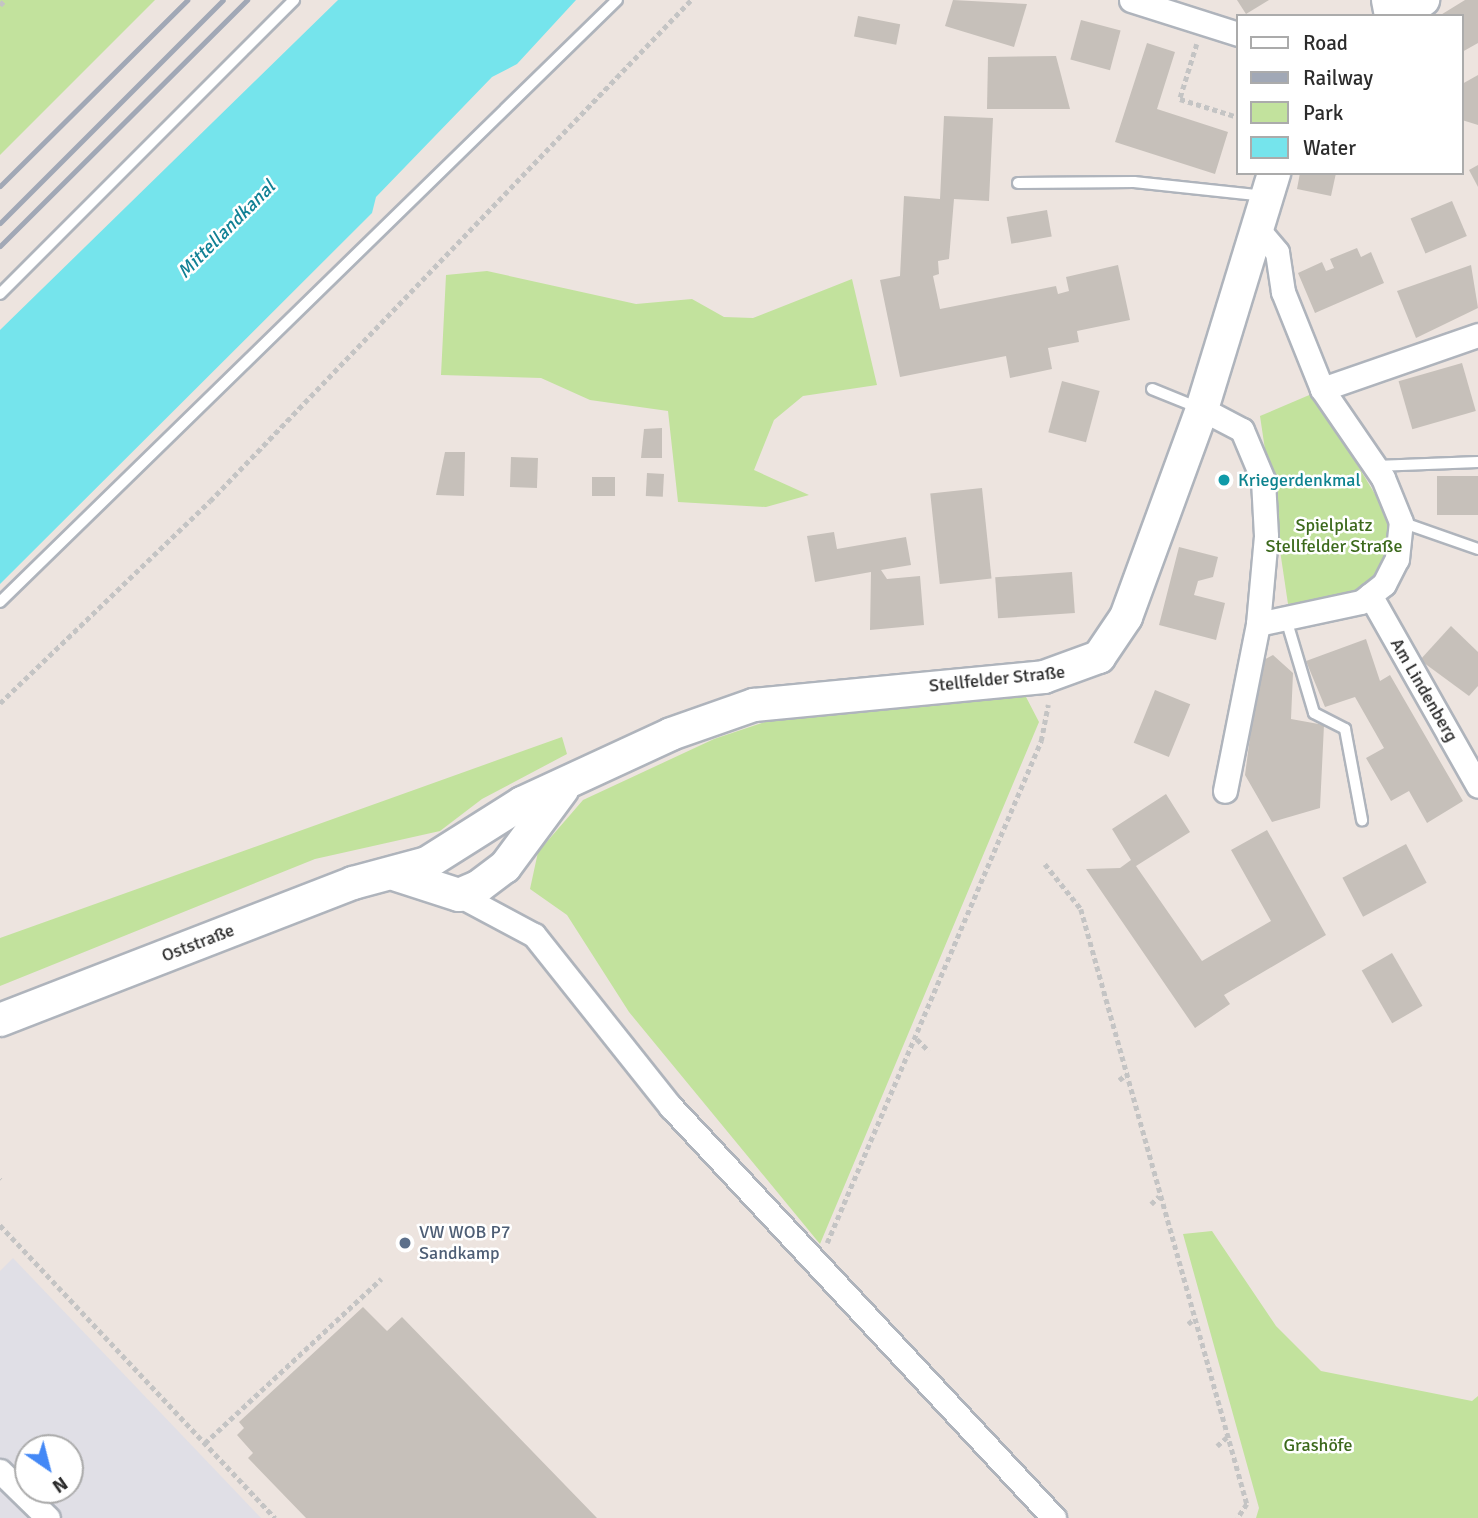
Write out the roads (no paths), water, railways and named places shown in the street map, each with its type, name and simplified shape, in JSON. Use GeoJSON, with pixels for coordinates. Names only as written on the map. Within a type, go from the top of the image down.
{"type":"FeatureCollection","features":[{"type":"Feature","properties":{"kind":"street"},"geometry":{"type":"LineString","coordinates":[[1131,0],[1236,33]]}},
{"type":"Feature","properties":{"kind":"street"},"geometry":{"type":"LineString","coordinates":[[1400,14],[1423,0]]}},
{"type":"Feature","properties":{"kind":"street","name":"Stellfelder Straße"},"geometry":{"type":"LineString","coordinates":[[397,875],[450,853],[522,803],[562,790],[671,734],[754,705],[1044,677],[1086,666],[1112,641],[1202,409],[1270,185]]}},
{"type":"Feature","properties":{"kind":"street"},"geometry":{"type":"LineString","coordinates":[[1258,229],[1277,252],[1283,292],[1322,389],[1374,466],[1401,522],[1397,559],[1370,595],[1328,613],[1258,624]]}},
{"type":"Feature","properties":{"kind":"street"},"geometry":{"type":"LineString","coordinates":[[1322,389],[1478,335]]}},
{"type":"Feature","properties":{"kind":"street"},"geometry":{"type":"LineString","coordinates":[[1202,409],[1242,430],[1263,480],[1266,536],[1258,624],[1225,791]]}},
{"type":"Feature","properties":{"kind":"street","name":"Am Lindenberg"},"geometry":{"type":"LineString","coordinates":[[1370,595],[1478,786]]}},
{"type":"Feature","properties":{"kind":"street"},"geometry":{"type":"LineString","coordinates":[[459,895],[505,867],[562,790]]}},
{"type":"Feature","properties":{"kind":"street"},"geometry":{"type":"LineString","coordinates":[[397,875],[459,895],[534,935],[671,1107],[1054,1518]]}},
{"type":"Feature","properties":{"kind":"street","name":"Oststraße"},"geometry":{"type":"LineString","coordinates":[[0,1020],[353,883],[397,875]]}},
{"type":"Feature","properties":{"kind":"street"},"geometry":{"type":"LineString","coordinates":[[0,1471],[48,1518]]}},
{"type":"Feature","properties":{"kind":"lane"},"geometry":{"type":"LineString","coordinates":[[0,294],[294,0]]}},
{"type":"Feature","properties":{"kind":"lane"},"geometry":{"type":"LineString","coordinates":[[0,602],[617,0]]}},
{"type":"Feature","properties":{"kind":"lane"},"geometry":{"type":"LineString","coordinates":[[1018,183],[1270,185]]}},
{"type":"Feature","properties":{"kind":"lane"},"geometry":{"type":"LineString","coordinates":[[1152,389],[1202,409]]}},
{"type":"Feature","properties":{"kind":"lane"},"geometry":{"type":"LineString","coordinates":[[1374,466],[1478,462]]}},
{"type":"Feature","properties":{"kind":"lane"},"geometry":{"type":"LineString","coordinates":[[1401,522],[1478,549]]}},
{"type":"Feature","properties":{"kind":"lane"},"geometry":{"type":"LineString","coordinates":[[1286,619],[1314,713],[1345,729],[1362,820]]}},
{"type":"Feature","properties":{"kind":"water","name":"Mittellandkanal"},"geometry":{"type":"Polygon","coordinates":[[[338,0],[576,0],[517,64],[492,77],[376,197],[372,213],[0,584],[0,330],[338,0]]]}},
{"type":"Feature","properties":{"kind":"railway"},"geometry":{"type":"LineString","coordinates":[[0,186],[187,0]]}},
{"type":"Feature","properties":{"kind":"railway"},"geometry":{"type":"LineString","coordinates":[[0,223],[223,0]]}},
{"type":"Feature","properties":{"kind":"railway"},"geometry":{"type":"LineString","coordinates":[[0,246],[247,0]]}},
{"type":"Feature","properties":{"kind":"place","name":"Kriegerdenkmal"},"geometry":{"type":"Point","coordinates":[1224,480]}},
{"type":"Feature","properties":{"kind":"place","name":"VW WOB P7 Sandkamp"},"geometry":{"type":"Point","coordinates":[405,1243]}},
{"type":"Feature","properties":{"kind":"park label","name":"Spielplatz Stellfelder Straße"},"geometry":{"type":"Point","coordinates":[1334,536]}},
{"type":"Feature","properties":{"kind":"park label","name":"Grashöfe"},"geometry":{"type":"Point","coordinates":[1318,1445]}}]}
